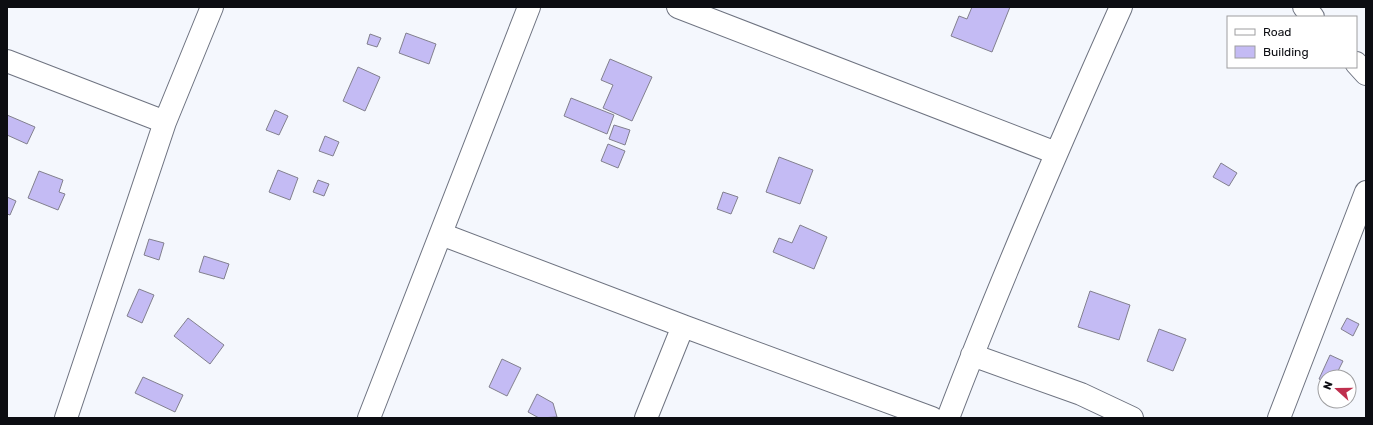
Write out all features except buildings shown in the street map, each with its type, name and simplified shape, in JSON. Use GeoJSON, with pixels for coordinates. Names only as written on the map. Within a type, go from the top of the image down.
{"type":"FeatureCollection","features":[{"type":"Feature","properties":{"kind":"street"},"geometry":{"type":"LineString","coordinates":[[66,418],[165,122],[212,7]]}},
{"type":"Feature","properties":{"kind":"street"},"geometry":{"type":"LineString","coordinates":[[368,418],[528,7]]}},
{"type":"Feature","properties":{"kind":"street"},"geometry":{"type":"LineString","coordinates":[[678,7],[1056,153]]}},
{"type":"Feature","properties":{"kind":"street"},"geometry":{"type":"LineString","coordinates":[[948,418],[972,355],[1056,153],[1121,7]]}},
{"type":"Feature","properties":{"kind":"street"},"geometry":{"type":"LineString","coordinates":[[1304,7],[1313,16]]}},
{"type":"Feature","properties":{"kind":"street"},"geometry":{"type":"LineString","coordinates":[[7,62],[165,122]]}},
{"type":"Feature","properties":{"kind":"street"},"geometry":{"type":"LineString","coordinates":[[1357,64],[1366,74]]}},
{"type":"Feature","properties":{"kind":"street"},"geometry":{"type":"LineString","coordinates":[[1279,418],[1366,192]]}},
{"type":"Feature","properties":{"kind":"street"},"geometry":{"type":"LineString","coordinates":[[440,234],[932,418]]}},
{"type":"Feature","properties":{"kind":"street"},"geometry":{"type":"LineString","coordinates":[[646,418],[683,326]]}},
{"type":"Feature","properties":{"kind":"street"},"geometry":{"type":"LineString","coordinates":[[972,355],[1081,394],[1132,418]]}}]}
